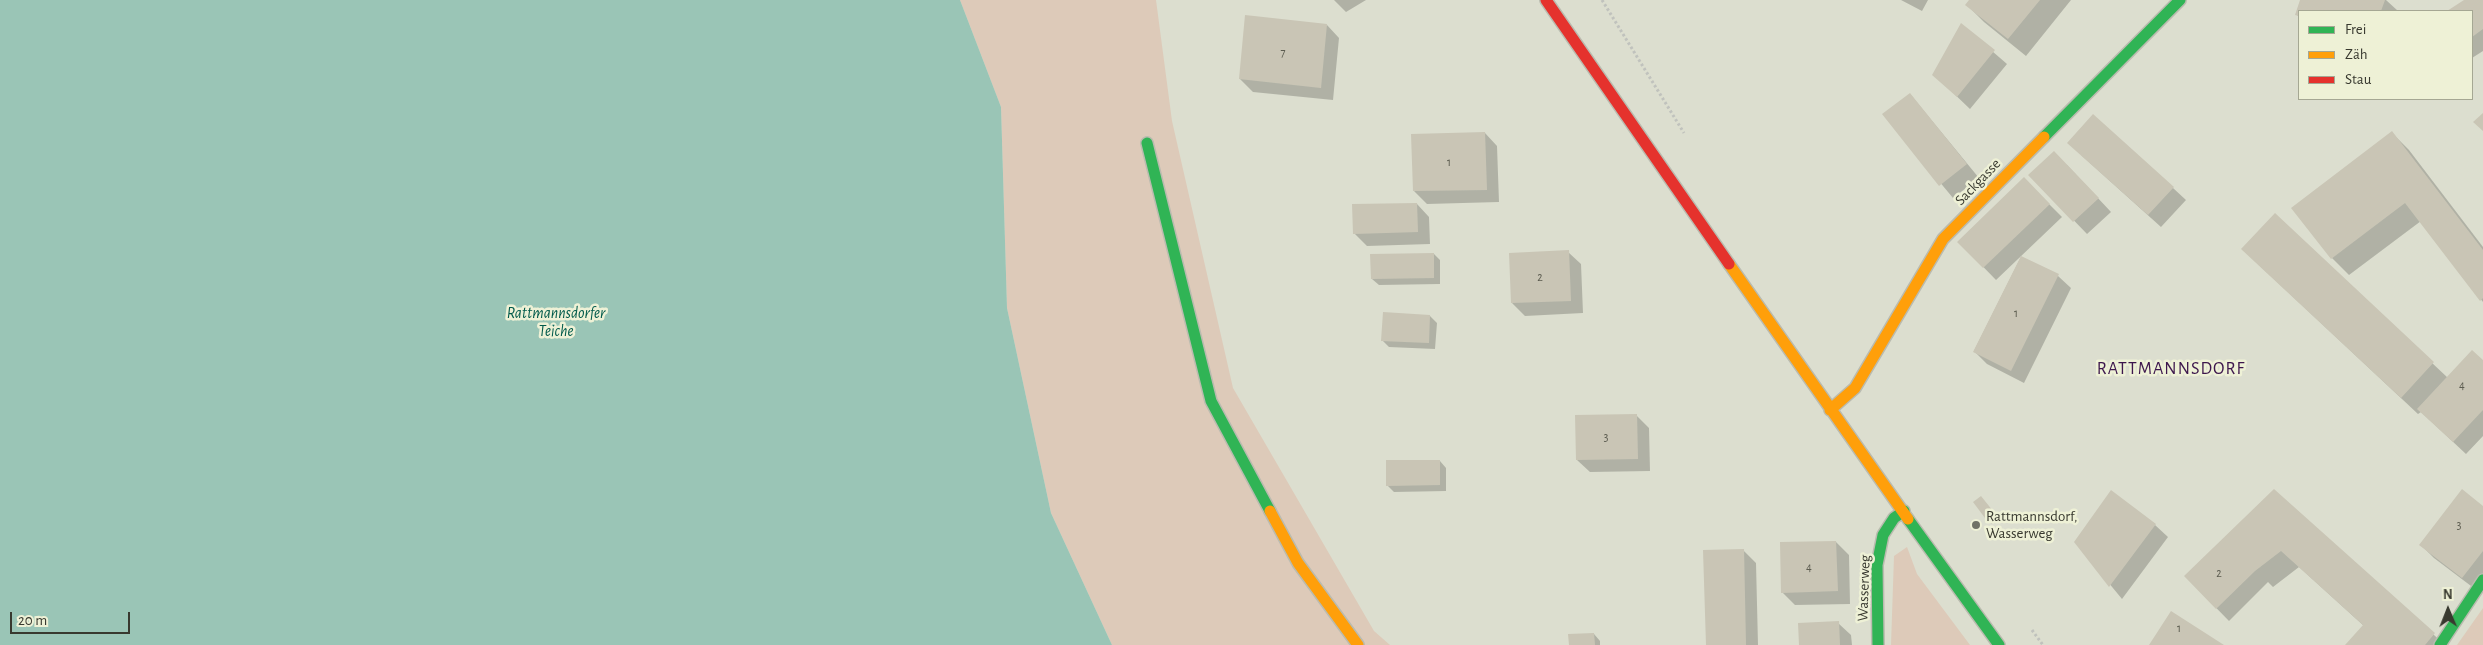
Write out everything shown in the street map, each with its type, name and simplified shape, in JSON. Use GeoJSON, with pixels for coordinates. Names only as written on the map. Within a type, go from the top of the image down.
{"type":"FeatureCollection","features":[{"type":"Feature","properties":{"kind":"street"},"geometry":{"type":"LineString","coordinates":[[1546,0],[1830,410],[1999,645]]}},
{"type":"Feature","properties":{"kind":"street","name":"Sackgasse"},"geometry":{"type":"LineString","coordinates":[[1830,410],[1855,388],[1943,239],[2165,12],[2180,0]]}},
{"type":"Feature","properties":{"kind":"street"},"geometry":{"type":"LineString","coordinates":[[1147,143],[1211,401],[1298,563],[1358,645]]}},
{"type":"Feature","properties":{"kind":"street","name":"Wasserweg"},"geometry":{"type":"LineString","coordinates":[[1878,645],[1877,565],[1883,535],[1894,518],[1904,511]]}},
{"type":"Feature","properties":{"kind":"street"},"geometry":{"type":"LineString","coordinates":[[2440,645],[2483,580]]}},
{"type":"Feature","properties":{"kind":"shaded area"},"geometry":{"type":"Polygon","coordinates":[[[960,0],[1156,0],[1172,121],[1233,388],[1374,631],[1390,645],[1112,645],[1051,513],[1007,308],[1001,107],[960,0]]]}},
{"type":"Feature","properties":{"kind":"shaded area"},"geometry":{"type":"Polygon","coordinates":[[[1907,547],[1917,574],[1970,645],[1891,645],[1894,556],[1907,547]]]}},
{"type":"Feature","properties":{"kind":"shaded area"},"geometry":{"type":"Polygon","coordinates":[[[2483,608],[2483,645],[2457,645],[2483,608]]]}},
{"type":"Feature","properties":{"kind":"water","name":"Rattmannsdorfer Teiche"},"geometry":{"type":"Polygon","coordinates":[[[0,0],[960,0],[1001,107],[1007,308],[1051,513],[1112,645],[0,645],[0,0]]]}},
{"type":"Feature","properties":{"kind":"building"},"geometry":{"type":"Polygon","coordinates":[[[1969,0],[2040,0],[2008,39],[1965,5],[1969,0]]]}},
{"type":"Feature","properties":{"kind":"building"},"geometry":{"type":"Polygon","coordinates":[[[2300,0],[2385,0],[2381,10],[2298,10],[2298,16],[2295,15],[2300,0]]]}},
{"type":"Feature","properties":{"kind":"building"},"geometry":{"type":"Polygon","coordinates":[[[2464,0],[2483,0],[2483,29],[2473,36],[2473,10],[2449,10],[2464,0]]]}},
{"type":"Feature","properties":{"kind":"building"},"geometry":{"type":"Polygon","coordinates":[[[1245,15],[1327,24],[1321,88],[1239,79],[1245,15]]]}},
{"type":"Feature","properties":{"kind":"building"},"geometry":{"type":"Polygon","coordinates":[[[1961,23],[1995,50],[1957,97],[1932,75],[1961,23]]]}},
{"type":"Feature","properties":{"kind":"building"},"geometry":{"type":"Polygon","coordinates":[[[1910,93],[1967,164],[1939,186],[1882,114],[1910,93]]]}},
{"type":"Feature","properties":{"kind":"building"},"geometry":{"type":"Polygon","coordinates":[[[2483,113],[2483,131],[2473,122],[2483,113]]]}},
{"type":"Feature","properties":{"kind":"building"},"geometry":{"type":"Polygon","coordinates":[[[2093,114],[2174,187],[2148,215],[2067,143],[2093,114]]]}},
{"type":"Feature","properties":{"kind":"building"},"geometry":{"type":"Polygon","coordinates":[[[2392,131],[2483,250],[2483,298],[2480,301],[2405,203],[2331,259],[2291,208],[2392,131]]]}},
{"type":"Feature","properties":{"kind":"building"},"geometry":{"type":"Polygon","coordinates":[[[1485,132],[1487,190],[1413,191],[1411,134],[1485,132]]]}},
{"type":"Feature","properties":{"kind":"building"},"geometry":{"type":"Polygon","coordinates":[[[2054,151],[2099,198],[2073,222],[2028,175],[2054,151]]]}},
{"type":"Feature","properties":{"kind":"building"},"geometry":{"type":"Polygon","coordinates":[[[2024,177],[2050,204],[1983,268],[1957,242],[2024,177]]]}},
{"type":"Feature","properties":{"kind":"building"},"geometry":{"type":"Polygon","coordinates":[[[1417,203],[1418,232],[1353,234],[1352,204],[1417,203]]]}},
{"type":"Feature","properties":{"kind":"building"},"geometry":{"type":"Polygon","coordinates":[[[2275,213],[2434,362],[2401,398],[2241,249],[2275,213]]]}},
{"type":"Feature","properties":{"kind":"building"},"geometry":{"type":"Polygon","coordinates":[[[1569,250],[1571,301],[1511,303],[1509,253],[1569,250]]]}},
{"type":"Feature","properties":{"kind":"building"},"geometry":{"type":"Polygon","coordinates":[[[1434,253],[1434,278],[1371,279],[1370,254],[1434,253]]]}},
{"type":"Feature","properties":{"kind":"building"},"geometry":{"type":"Polygon","coordinates":[[[2021,256],[2059,274],[2011,371],[1973,352],[2021,256]]]}},
{"type":"Feature","properties":{"kind":"building"},"geometry":{"type":"Polygon","coordinates":[[[1383,312],[1430,315],[1429,343],[1381,341],[1383,312]]]}},
{"type":"Feature","properties":{"kind":"building"},"geometry":{"type":"Polygon","coordinates":[[[2472,350],[2483,360],[2483,410],[2453,442],[2417,409],[2472,350]]]}},
{"type":"Feature","properties":{"kind":"building"},"geometry":{"type":"Polygon","coordinates":[[[1637,414],[1638,459],[1576,460],[1575,415],[1637,414]]]}},
{"type":"Feature","properties":{"kind":"building"},"geometry":{"type":"Polygon","coordinates":[[[1386,460],[1440,460],[1440,485],[1386,486],[1386,460]]]}},
{"type":"Feature","properties":{"kind":"building"},"geometry":{"type":"Polygon","coordinates":[[[2274,489],[2435,633],[2425,645],[2345,645],[2363,625],[2281,551],[2255,571],[2216,609],[2184,576],[2274,489]]]}},
{"type":"Feature","properties":{"kind":"building"},"geometry":{"type":"Polygon","coordinates":[[[2462,489],[2483,506],[2483,551],[2462,578],[2419,545],[2462,489]]]}},
{"type":"Feature","properties":{"kind":"building"},"geometry":{"type":"Polygon","coordinates":[[[2111,490],[2156,524],[2109,587],[2074,542],[2111,490]]]}},
{"type":"Feature","properties":{"kind":"building"},"geometry":{"type":"Polygon","coordinates":[[[1981,496],[1993,511],[1985,518],[1973,502],[1981,496]]]}},
{"type":"Feature","properties":{"kind":"building"},"geometry":{"type":"Polygon","coordinates":[[[1836,541],[1838,591],[1781,593],[1780,542],[1836,541]]]}},
{"type":"Feature","properties":{"kind":"building"},"geometry":{"type":"Polygon","coordinates":[[[1744,549],[1746,645],[1706,645],[1703,550],[1744,549]]]}},
{"type":"Feature","properties":{"kind":"building"},"geometry":{"type":"Polygon","coordinates":[[[2171,611],[2224,645],[2149,645],[2171,611]]]}},
{"type":"Feature","properties":{"kind":"building"},"geometry":{"type":"Polygon","coordinates":[[[1839,621],[1840,645],[1799,645],[1798,623],[1839,621]]]}},
{"type":"Feature","properties":{"kind":"building"},"geometry":{"type":"Polygon","coordinates":[[[1594,633],[1595,645],[1569,645],[1568,634],[1594,633]]]}},
{"type":"Feature","properties":{"kind":"traffic: fast"},"geometry":{"type":"LineString","coordinates":[[2044,137],[2180,0]]}},
{"type":"Feature","properties":{"kind":"traffic: fast"},"geometry":{"type":"LineString","coordinates":[[1147,143],[1211,401],[1270,511]]}},
{"type":"Feature","properties":{"kind":"traffic: fast"},"geometry":{"type":"LineString","coordinates":[[1878,645],[1877,565],[1883,535],[1894,518],[1904,511]]}},
{"type":"Feature","properties":{"kind":"traffic: fast"},"geometry":{"type":"LineString","coordinates":[[1908,519],[1999,645]]}},
{"type":"Feature","properties":{"kind":"traffic: fast"},"geometry":{"type":"LineString","coordinates":[[2440,645],[2483,580]]}},
{"type":"Feature","properties":{"kind":"traffic: slow"},"geometry":{"type":"LineString","coordinates":[[1830,410],[1855,388],[1943,239],[2044,137]]}},
{"type":"Feature","properties":{"kind":"traffic: slow"},"geometry":{"type":"LineString","coordinates":[[1729,264],[1908,519]]}},
{"type":"Feature","properties":{"kind":"traffic: slow"},"geometry":{"type":"LineString","coordinates":[[1270,511],[1298,563],[1358,645]]}},
{"type":"Feature","properties":{"kind":"traffic: jam"},"geometry":{"type":"LineString","coordinates":[[1546,0],[1729,264]]}},
{"type":"Feature","properties":{"kind":"place","name":"Rattmannsdorf, Wasserweg"},"geometry":{"type":"Point","coordinates":[1976,525]}},
{"type":"Feature","properties":{"kind":"district","name":"RATTMANNSDORF"},"geometry":{"type":"Point","coordinates":[2171,369]}}]}
